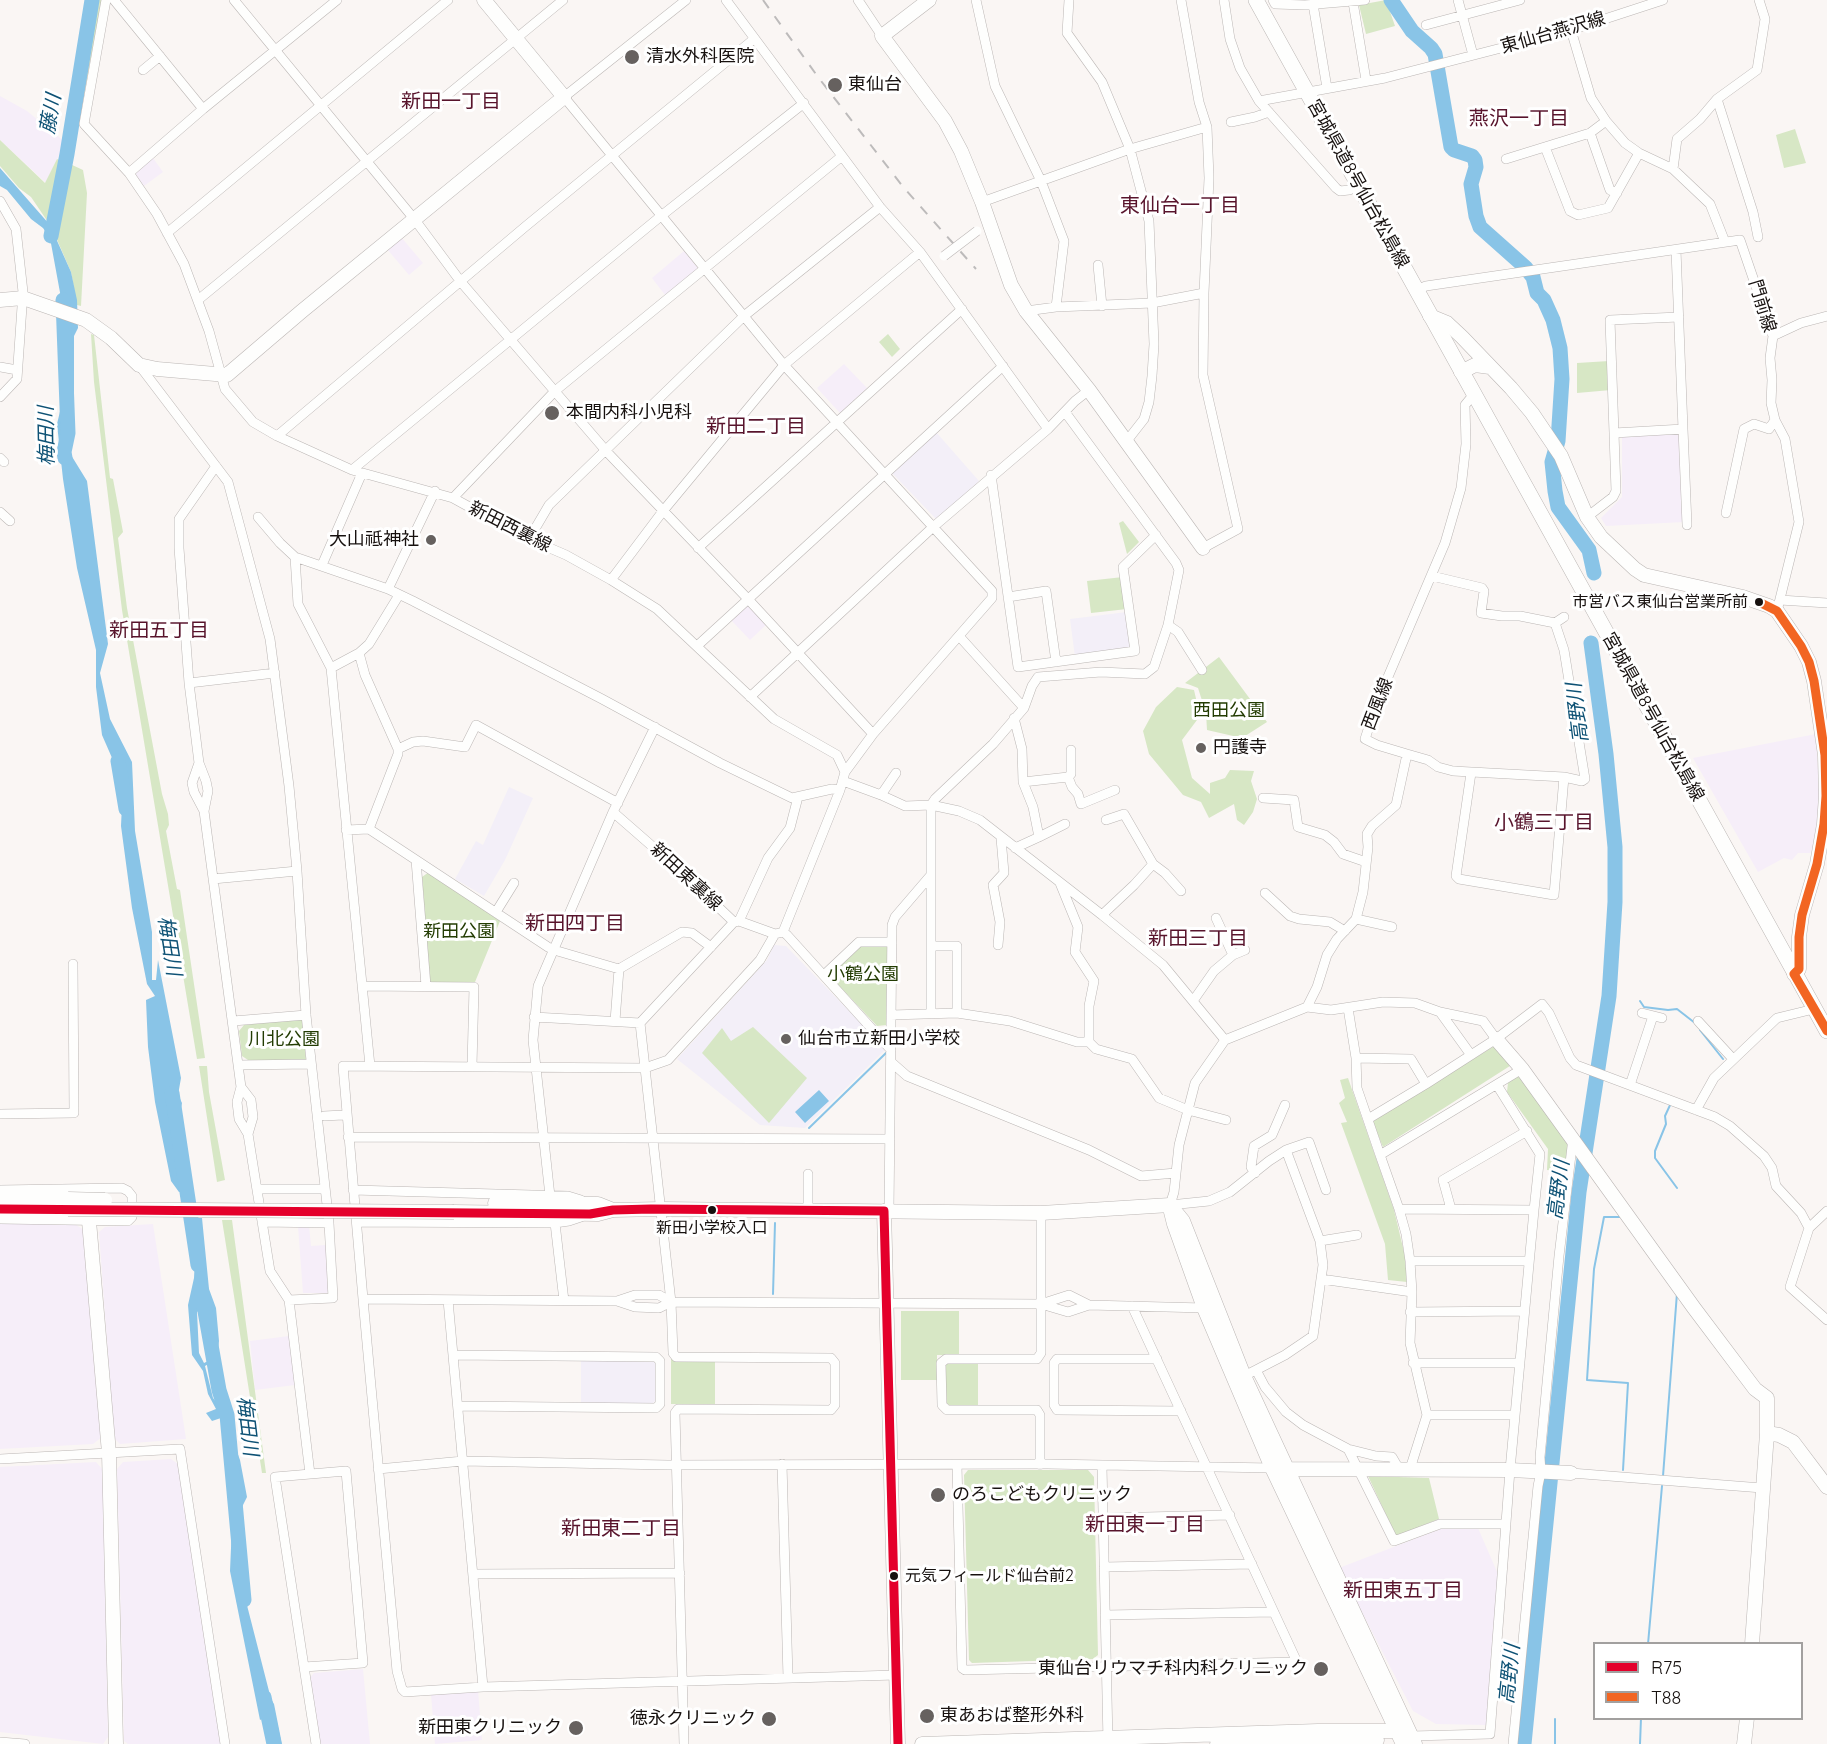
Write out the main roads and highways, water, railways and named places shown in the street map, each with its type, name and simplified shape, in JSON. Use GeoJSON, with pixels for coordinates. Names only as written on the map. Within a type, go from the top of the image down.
{"type":"FeatureCollection","features":[{"type":"Feature","properties":{"kind":"main road","name":"宮城県道8号仙台松島線"},"geometry":{"type":"LineString","coordinates":[[1256,0],[1827,1031]]}},
{"type":"Feature","properties":{"kind":"water"},"geometry":{"type":"Polygon","coordinates":[[[0,168],[50,225],[71,272],[77,300],[78,328],[74,336],[74,391],[64,424],[71,455],[87,481],[108,644],[100,673],[110,719],[132,762],[135,831],[152,932],[152,980],[156,980],[158,960],[181,1078],[178,1095],[182,1103],[180,1113],[175,1110],[176,1145],[202,1218],[209,1289],[216,1308],[219,1341],[217,1359],[205,1366],[213,1398],[221,1408],[240,1460],[247,1497],[235,1521],[240,1578],[274,1704],[282,1744],[278,1744],[272,1713],[260,1720],[230,1571],[233,1502],[237,1478],[230,1450],[223,1440],[221,1418],[212,1421],[206,1413],[216,1409],[208,1394],[203,1371],[192,1355],[188,1305],[194,1278],[197,1217],[171,1181],[155,1102],[148,1047],[146,1000],[155,996],[147,984],[132,908],[121,826],[123,783],[102,735],[96,687],[96,650],[77,568],[63,479],[57,424],[63,399],[63,366],[68,336],[50,238],[7,190],[0,186],[0,168]],[[203,1307],[197,1312],[199,1353],[204,1363],[214,1358],[215,1331],[203,1307]]]}},
{"type":"Feature","properties":{"kind":"water"},"geometry":{"type":"Polygon","coordinates":[[[819,1090],[829,1101],[805,1123],[795,1112],[819,1090]]]}},
{"type":"Feature","properties":{"kind":"waterway","name":"藤川"},"geometry":{"type":"LineString","coordinates":[[51,236],[92,0]]}},
{"type":"Feature","properties":{"kind":"waterway","name":"高野川"},"geometry":{"type":"LineString","coordinates":[[1391,0],[1412,31],[1435,54],[1451,147],[1472,156],[1475,160],[1476,167],[1471,184],[1480,227],[1533,277],[1537,293],[1544,300],[1553,320],[1560,348],[1562,379],[1558,441],[1552,462],[1555,491],[1558,507],[1589,550],[1594,573]]}},
{"type":"Feature","properties":{"kind":"waterway","name":"梅田川"},"geometry":{"type":"LineString","coordinates":[[63,300],[68,433],[65,458]]}},
{"type":"Feature","properties":{"kind":"waterway","name":"高野川"},"geometry":{"type":"LineString","coordinates":[[1524,1744],[1579,1192],[1609,996],[1615,902],[1615,847],[1606,754],[1591,643]]}},
{"type":"Feature","properties":{"kind":"waterway","name":"梅田川"},"geometry":{"type":"LineString","coordinates":[[118,761],[126,809]]}},
{"type":"Feature","properties":{"kind":"waterway"},"geometry":{"type":"LineString","coordinates":[[1640,1001],[1644,1007],[1677,1009],[1695,1023]]}},
{"type":"Feature","properties":{"kind":"waterway"},"geometry":{"type":"LineString","coordinates":[[1700,1030],[1723,1059]]}},
{"type":"Feature","properties":{"kind":"waterway"},"geometry":{"type":"LineString","coordinates":[[809,1128],[886,1053]]}},
{"type":"Feature","properties":{"kind":"waterway","name":"梅田川"},"geometry":{"type":"LineString","coordinates":[[172,1093],[198,1265]]}},
{"type":"Feature","properties":{"kind":"waterway"},"geometry":{"type":"LineString","coordinates":[[1671,1103],[1665,1116],[1666,1124],[1655,1151],[1655,1158],[1677,1188]]}},
{"type":"Feature","properties":{"kind":"waterway"},"geometry":{"type":"LineString","coordinates":[[1621,1217],[1604,1217],[1594,1269],[1587,1380],[1628,1383],[1623,1470]]}},
{"type":"Feature","properties":{"kind":"waterway"},"geometry":{"type":"LineString","coordinates":[[773,1294],[775,1223]]}},
{"type":"Feature","properties":{"kind":"waterway","name":"梅田川"},"geometry":{"type":"LineString","coordinates":[[201,1289],[219,1390],[227,1415],[244,1600]]}},
{"type":"Feature","properties":{"kind":"waterway"},"geometry":{"type":"LineString","coordinates":[[1663,1476],[1677,1293]]}},
{"type":"Feature","properties":{"kind":"waterway"},"geometry":{"type":"LineString","coordinates":[[1648,1642],[1662,1486]]}},
{"type":"Feature","properties":{"kind":"waterway","name":"梅田川"},"geometry":{"type":"LineString","coordinates":[[264,1697],[274,1744]]}},
{"type":"Feature","properties":{"kind":"waterway"},"geometry":{"type":"LineString","coordinates":[[1555,1719],[1555,1744]]}},
{"type":"Feature","properties":{"kind":"waterway"},"geometry":{"type":"LineString","coordinates":[[1640,1744],[1641,1720]]}},
{"type":"Feature","properties":{"kind":"railway"},"geometry":{"type":"LineString","coordinates":[[763,0],[818,77],[904,188],[976,269]]}},
{"type":"Feature","properties":{"kind":"place","name":"清水外科医院"},"geometry":{"type":"Point","coordinates":[632,57]}},
{"type":"Feature","properties":{"kind":"place","name":"東仙台"},"geometry":{"type":"Point","coordinates":[835,85]}},
{"type":"Feature","properties":{"kind":"place","name":"本間内科小児科"},"geometry":{"type":"Point","coordinates":[552,413]}},
{"type":"Feature","properties":{"kind":"place","name":"大山祗神社"},"geometry":{"type":"Point","coordinates":[431,540]}},
{"type":"Feature","properties":{"kind":"place","name":"市営バス東仙台営業所前"},"geometry":{"type":"Point","coordinates":[1759,602]}},
{"type":"Feature","properties":{"kind":"place","name":"円護寺"},"geometry":{"type":"Point","coordinates":[1201,748]}},
{"type":"Feature","properties":{"kind":"place","name":"仙台市立新田小学校"},"geometry":{"type":"Point","coordinates":[786,1039]}},
{"type":"Feature","properties":{"kind":"place","name":"新田小学校入口"},"geometry":{"type":"Point","coordinates":[712,1210]}},
{"type":"Feature","properties":{"kind":"place","name":"のろこどもクリニック"},"geometry":{"type":"Point","coordinates":[938,1495]}},
{"type":"Feature","properties":{"kind":"place","name":"元気フィールド仙台前2"},"geometry":{"type":"Point","coordinates":[894,1576]}},
{"type":"Feature","properties":{"kind":"place","name":"東仙台リウマチ科内科クリニック"},"geometry":{"type":"Point","coordinates":[1321,1669]}},
{"type":"Feature","properties":{"kind":"place","name":"東あおば整形外科"},"geometry":{"type":"Point","coordinates":[927,1716]}},
{"type":"Feature","properties":{"kind":"place","name":"徳永クリニック"},"geometry":{"type":"Point","coordinates":[769,1719]}},
{"type":"Feature","properties":{"kind":"place","name":"新田東クリニック"},"geometry":{"type":"Point","coordinates":[576,1728]}},
{"type":"Feature","properties":{"kind":"district","name":"新田一丁目"},"geometry":{"type":"Point","coordinates":[451,102]}},
{"type":"Feature","properties":{"kind":"district","name":"燕沢一丁目"},"geometry":{"type":"Point","coordinates":[1519,119]}},
{"type":"Feature","properties":{"kind":"district","name":"東仙台一丁目"},"geometry":{"type":"Point","coordinates":[1180,206]}},
{"type":"Feature","properties":{"kind":"district","name":"新田二丁目"},"geometry":{"type":"Point","coordinates":[756,427]}},
{"type":"Feature","properties":{"kind":"district","name":"新田五丁目"},"geometry":{"type":"Point","coordinates":[159,631]}},
{"type":"Feature","properties":{"kind":"district","name":"小鶴三丁目"},"geometry":{"type":"Point","coordinates":[1544,823]}},
{"type":"Feature","properties":{"kind":"district","name":"新田四丁目"},"geometry":{"type":"Point","coordinates":[575,924]}},
{"type":"Feature","properties":{"kind":"district","name":"新田三丁目"},"geometry":{"type":"Point","coordinates":[1198,939]}},
{"type":"Feature","properties":{"kind":"district","name":"新田東一丁目"},"geometry":{"type":"Point","coordinates":[1145,1525]}},
{"type":"Feature","properties":{"kind":"district","name":"新田東二丁目"},"geometry":{"type":"Point","coordinates":[621,1529]}},
{"type":"Feature","properties":{"kind":"district","name":"新田東五丁目"},"geometry":{"type":"Point","coordinates":[1403,1591]}},
{"type":"Feature","properties":{"kind":"park label","name":"西田公園"},"geometry":{"type":"Point","coordinates":[1229,711]}},
{"type":"Feature","properties":{"kind":"park label","name":"新田公園"},"geometry":{"type":"Point","coordinates":[459,932]}},
{"type":"Feature","properties":{"kind":"park label","name":"小鶴公園"},"geometry":{"type":"Point","coordinates":[863,975]}},
{"type":"Feature","properties":{"kind":"park label","name":"川北公園"},"geometry":{"type":"Point","coordinates":[284,1040]}}]}
